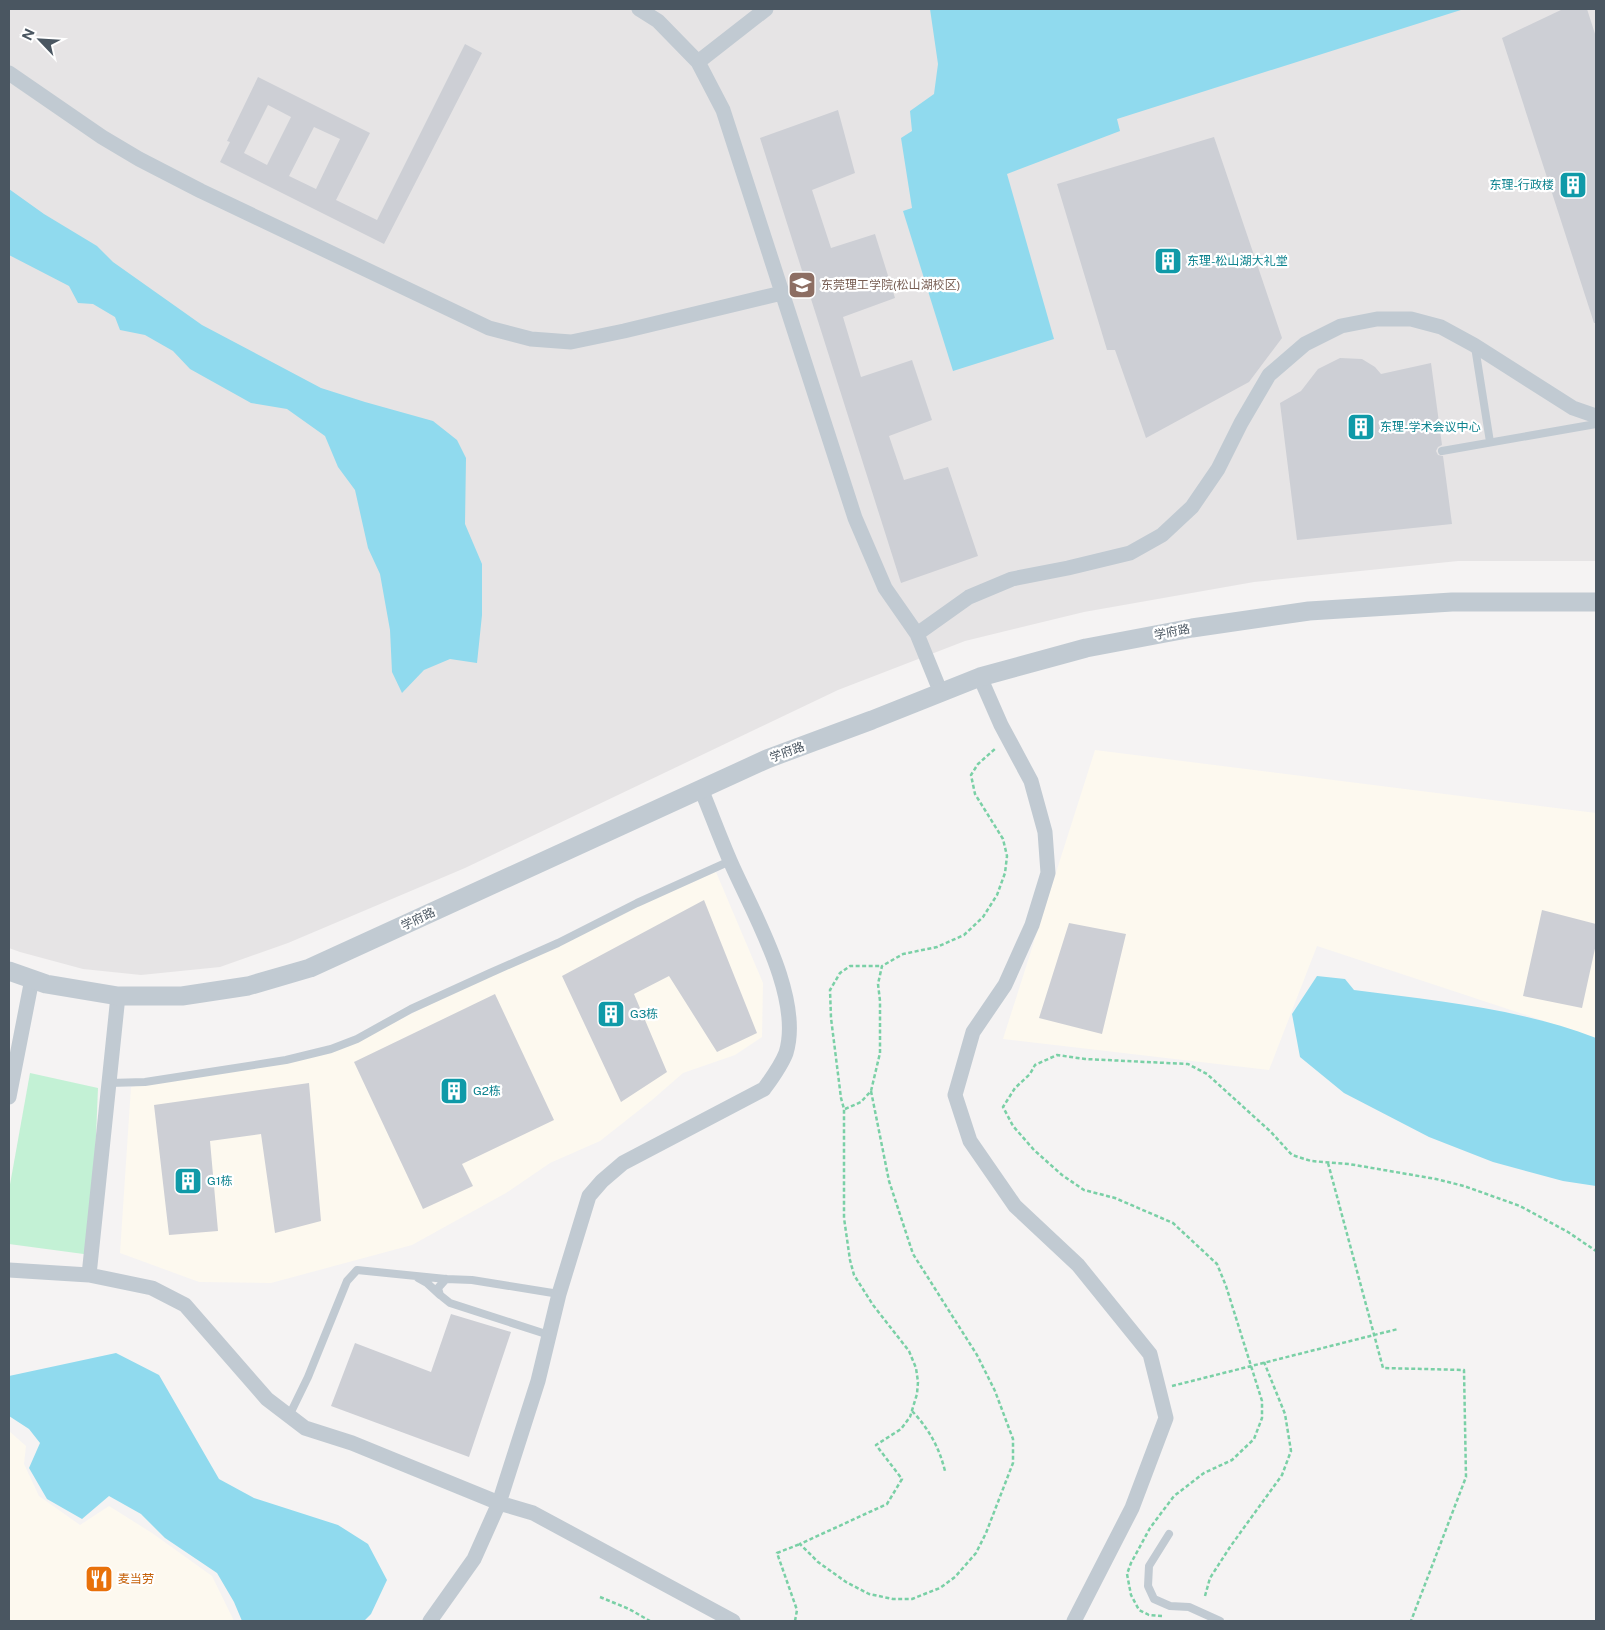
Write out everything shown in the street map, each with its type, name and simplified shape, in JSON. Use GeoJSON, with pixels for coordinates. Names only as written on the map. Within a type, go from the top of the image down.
{"type":"FeatureCollection","features":[{"type":"Feature","properties":{"kind":"street"},"geometry":{"type":"LineString","coordinates":[[639,9],[658,21],[698,62],[724,110],[855,518],[884,588],[917,634],[941,693]]}},
{"type":"Feature","properties":{"kind":"street"},"geometry":{"type":"LineString","coordinates":[[698,62],[766,9]]}},
{"type":"Feature","properties":{"kind":"street"},"geometry":{"type":"LineString","coordinates":[[9,73],[102,137],[139,159],[201,191],[489,328],[531,339],[571,342],[782,293]]}},
{"type":"Feature","properties":{"kind":"street"},"geometry":{"type":"LineString","coordinates":[[917,634],[969,598],[1012,579],[1130,553],[1162,535],[1192,507],[1218,469],[1241,423],[1269,375],[1305,344],[1341,326],[1377,319],[1411,319],[1441,327],[1474,345],[1573,408],[1596,416]]}},
{"type":"Feature","properties":{"kind":"street","name":"学府路"},"geometry":{"type":"LineString","coordinates":[[9,972],[46,984],[118,996],[182,996],[248,986],[310,968],[766,759],[980,678],[1086,648],[1192,628],[1309,611],[1452,602],[1596,602]]}},
{"type":"Feature","properties":{"kind":"street"},"geometry":{"type":"LineString","coordinates":[[980,678],[1030,781],[1045,832],[1048,873],[1032,925],[1004,985],[973,1032],[955,1095],[970,1141],[1015,1206],[1078,1265],[1150,1354],[1166,1418],[1132,1508],[1074,1621]]}},
{"type":"Feature","properties":{"kind":"street"},"geometry":{"type":"LineString","coordinates":[[430,1621],[474,1559],[499,1503],[538,1381],[559,1294],[589,1196],[602,1181],[623,1163],[764,1089],[776,1073],[786,1053],[789,1029],[786,997],[779,972],[730,861],[701,789]]}},
{"type":"Feature","properties":{"kind":"street"},"geometry":{"type":"LineString","coordinates":[[9,1096],[12,1060],[32,979]]}},
{"type":"Feature","properties":{"kind":"street"},"geometry":{"type":"LineString","coordinates":[[89,1275],[118,996]]}},
{"type":"Feature","properties":{"kind":"street"},"geometry":{"type":"LineString","coordinates":[[9,1270],[89,1275],[152,1288],[185,1305],[267,1399],[305,1428],[352,1443],[499,1503],[533,1513],[733,1621]]}},
{"type":"Feature","properties":{"kind":"lane"},"geometry":{"type":"LineString","coordinates":[[1474,345],[1490,442]]}},
{"type":"Feature","properties":{"kind":"lane"},"geometry":{"type":"LineString","coordinates":[[1442,450],[1596,424]]}},
{"type":"Feature","properties":{"kind":"lane"},"geometry":{"type":"LineString","coordinates":[[109,1083],[145,1082],[286,1060],[331,1049],[357,1039],[411,1009],[558,943],[637,903],[730,861]]}},
{"type":"Feature","properties":{"kind":"lane"},"geometry":{"type":"LineString","coordinates":[[289,1416],[308,1377],[347,1280],[357,1270],[446,1280],[481,1281],[559,1294]]}},
{"type":"Feature","properties":{"kind":"lane"},"geometry":{"type":"LineString","coordinates":[[414,1276],[427,1283],[450,1303],[549,1335]]}},
{"type":"Feature","properties":{"kind":"lane"},"geometry":{"type":"LineString","coordinates":[[440,1295],[438,1288],[446,1280]]}},
{"type":"Feature","properties":{"kind":"lane"},"geometry":{"type":"LineString","coordinates":[[1170,1534],[1149,1566],[1148,1586],[1154,1598],[1170,1606],[1189,1607],[1220,1621]]}},
{"type":"Feature","properties":{"kind":"path"},"geometry":{"type":"LineString","coordinates":[[795,1621],[797,1610],[777,1553],[887,1504],[902,1479],[876,1445],[901,1428],[910,1417],[917,1394],[918,1382],[916,1368],[909,1351],[869,1299],[854,1275],[850,1260],[844,1218],[844,1109],[831,1018],[830,990],[840,973],[850,966],[882,966],[903,954],[937,947],[964,935],[984,917],[997,895],[1005,873],[1007,856],[1003,839],[975,794],[971,775],[978,764],[1008,737]]}},
{"type":"Feature","properties":{"kind":"path"},"geometry":{"type":"LineString","coordinates":[[800,1544],[818,1562],[846,1582],[869,1594],[892,1599],[912,1599],[940,1588],[955,1577],[976,1553],[986,1533],[1013,1463],[1013,1439],[996,1391],[977,1355],[912,1254],[889,1181],[871,1091],[880,1053],[880,1001],[878,984],[882,966]]}},
{"type":"Feature","properties":{"kind":"path"},"geometry":{"type":"LineString","coordinates":[[1030,1074],[1035,1065],[1057,1056],[1188,1064],[1207,1074],[1271,1132],[1292,1155],[1311,1161],[1349,1164],[1436,1179],[1464,1186],[1520,1206],[1568,1232],[1596,1251]]}},
{"type":"Feature","properties":{"kind":"path"},"geometry":{"type":"LineString","coordinates":[[844,1109],[861,1102],[871,1091]]}},
{"type":"Feature","properties":{"kind":"path"},"geometry":{"type":"LineString","coordinates":[[1328,1163],[1383,1368],[1464,1370],[1466,1477],[1411,1621]]}},
{"type":"Feature","properties":{"kind":"path"},"geometry":{"type":"LineString","coordinates":[[1159,1389],[1398,1329]]}},
{"type":"Feature","properties":{"kind":"path"},"geometry":{"type":"LineString","coordinates":[[1206,1596],[1210,1578],[1282,1475],[1291,1451],[1285,1414],[1264,1362]]}},
{"type":"Feature","properties":{"kind":"path"},"geometry":{"type":"LineString","coordinates":[[912,1411],[923,1422],[934,1440],[945,1471]]}},
{"type":"Feature","properties":{"kind":"path"},"geometry":{"type":"LineString","coordinates":[[600,1597],[629,1608],[650,1621]]}},
{"type":"Feature","properties":{"kind":"shaded area","name":"东莞理工学院(松山湖校区)"},"geometry":{"type":"Polygon","coordinates":[[[9,9],[1596,9],[1596,561],[1458,561],[1254,582],[1084,612],[965,641],[838,690],[465,868],[288,943],[220,967],[141,975],[83,969],[20,952],[9,948],[9,9]]]}},
{"type":"Feature","properties":{"kind":"shaded area"},"geometry":{"type":"Polygon","coordinates":[[[1095,750],[1596,813],[1596,1038],[1317,946],[1269,1070],[1003,1039],[1095,750]]]}},
{"type":"Feature","properties":{"kind":"shaded area"},"geometry":{"type":"Polygon","coordinates":[[[716,872],[763,983],[762,1037],[735,1055],[683,1073],[600,1141],[550,1163],[506,1193],[412,1245],[271,1283],[199,1282],[120,1253],[131,1087],[264,1064],[376,1032],[535,951],[716,872]]]}},
{"type":"Feature","properties":{"kind":"shaded area"},"geometry":{"type":"Polygon","coordinates":[[[9,1431],[26,1446],[24,1464],[39,1496],[80,1525],[109,1506],[152,1533],[212,1576],[234,1621],[9,1621],[9,1431]]]}},
{"type":"Feature","properties":{"kind":"green space"},"geometry":{"type":"Polygon","coordinates":[[[30,1073],[98,1088],[91,1255],[9,1244],[9,1190],[30,1073]]]}},
{"type":"Feature","properties":{"kind":"water"},"geometry":{"type":"Polygon","coordinates":[[[930,9],[1464,9],[1117,119],[1120,131],[1007,174],[1054,339],[953,371],[903,211],[912,208],[901,138],[912,131],[910,111],[934,94],[938,64],[930,9]]]}},
{"type":"Feature","properties":{"kind":"water"},"geometry":{"type":"Polygon","coordinates":[[[9,189],[44,214],[97,246],[113,262],[202,325],[321,388],[433,421],[457,440],[466,458],[465,524],[482,564],[482,615],[477,663],[450,659],[424,670],[402,693],[392,672],[390,630],[380,574],[368,548],[355,490],[338,467],[325,436],[287,409],[251,403],[190,369],[173,351],[145,335],[120,330],[115,317],[93,304],[78,303],[69,286],[9,255],[9,189]]]}},
{"type":"Feature","properties":{"kind":"water"},"geometry":{"type":"Polygon","coordinates":[[[1317,976],[1345,979],[1354,990],[1446,1002],[1537,1019],[1596,1038],[1596,1186],[1563,1181],[1493,1162],[1429,1137],[1344,1093],[1300,1057],[1292,1014],[1317,976]]]}},
{"type":"Feature","properties":{"kind":"water"},"geometry":{"type":"Polygon","coordinates":[[[116,1353],[159,1375],[219,1479],[254,1498],[338,1525],[368,1544],[387,1580],[371,1614],[364,1621],[242,1621],[234,1602],[217,1573],[165,1538],[141,1514],[109,1496],[82,1519],[47,1499],[29,1468],[40,1443],[29,1429],[9,1416],[9,1376],[116,1353]]]}},
{"type":"Feature","properties":{"kind":"building","name":"东理-行政楼"},"geometry":{"type":"Polygon","coordinates":[[[1563,9],[1587,9],[1596,37],[1596,323],[1594,323],[1502,38],[1563,9]]]}},
{"type":"Feature","properties":{"kind":"building"},"geometry":{"type":"Polygon","coordinates":[[[465,44],[482,53],[384,244],[220,162],[230,142],[227,141],[258,77],[370,133],[336,200],[377,220],[465,44]],[[268,105],[244,153],[267,165],[291,117],[268,105]],[[314,127],[289,176],[316,189],[340,139],[314,127]]]}},
{"type":"Feature","properties":{"kind":"building"},"geometry":{"type":"Polygon","coordinates":[[[838,110],[855,173],[812,190],[831,248],[875,234],[895,298],[843,317],[861,377],[912,360],[932,420],[889,436],[904,480],[948,467],[978,556],[901,583],[760,138],[838,110]]]}},
{"type":"Feature","properties":{"kind":"building","name":"东理-松山湖大礼堂"},"geometry":{"type":"Polygon","coordinates":[[[1214,137],[1282,338],[1249,382],[1146,438],[1115,350],[1107,350],[1057,184],[1214,137]]]}},
{"type":"Feature","properties":{"kind":"building","name":"东理-学术会议中心"},"geometry":{"type":"Polygon","coordinates":[[[1340,358],[1362,359],[1375,367],[1381,374],[1431,363],[1442,445],[1436,451],[1438,455],[1443,456],[1452,524],[1297,540],[1280,403],[1301,391],[1318,369],[1340,358]]]}},
{"type":"Feature","properties":{"kind":"building","name":"G3栋"},"geometry":{"type":"Polygon","coordinates":[[[704,900],[757,1033],[717,1052],[669,976],[634,994],[667,1072],[621,1102],[562,976],[704,900]]]}},
{"type":"Feature","properties":{"kind":"building"},"geometry":{"type":"Polygon","coordinates":[[[1542,910],[1596,924],[1596,944],[1582,1008],[1523,996],[1542,910]]]}},
{"type":"Feature","properties":{"kind":"building"},"geometry":{"type":"Polygon","coordinates":[[[1069,923],[1126,934],[1102,1034],[1039,1018],[1069,923]]]}},
{"type":"Feature","properties":{"kind":"building","name":"G2栋"},"geometry":{"type":"Polygon","coordinates":[[[495,994],[554,1120],[462,1164],[473,1186],[423,1209],[354,1062],[495,994]]]}},
{"type":"Feature","properties":{"kind":"building","name":"G1栋"},"geometry":{"type":"Polygon","coordinates":[[[309,1083],[321,1221],[275,1233],[261,1134],[210,1141],[218,1231],[169,1235],[154,1105],[309,1083]]]}},
{"type":"Feature","properties":{"kind":"building"},"geometry":{"type":"Polygon","coordinates":[[[451,1314],[511,1332],[469,1457],[331,1406],[355,1343],[431,1372],[451,1314]]]}},
{"type":"Feature","properties":{"kind":"place","name":"东理-行政楼"},"geometry":{"type":"Point","coordinates":[1573,185]}},
{"type":"Feature","properties":{"kind":"place","name":"东理-松山湖大礼堂"},"geometry":{"type":"Point","coordinates":[1168,261]}},
{"type":"Feature","properties":{"kind":"place","name":"东莞理工学院(松山湖校区)"},"geometry":{"type":"Point","coordinates":[802,285]}},
{"type":"Feature","properties":{"kind":"place","name":"东理-学术会议中心"},"geometry":{"type":"Point","coordinates":[1361,427]}},
{"type":"Feature","properties":{"kind":"place","name":"G3栋"},"geometry":{"type":"Point","coordinates":[611,1014]}},
{"type":"Feature","properties":{"kind":"place","name":"G2栋"},"geometry":{"type":"Point","coordinates":[454,1091]}},
{"type":"Feature","properties":{"kind":"place","name":"G1栋"},"geometry":{"type":"Point","coordinates":[188,1181]}},
{"type":"Feature","properties":{"kind":"place","name":"麦当劳"},"geometry":{"type":"Point","coordinates":[99,1579]}}]}
